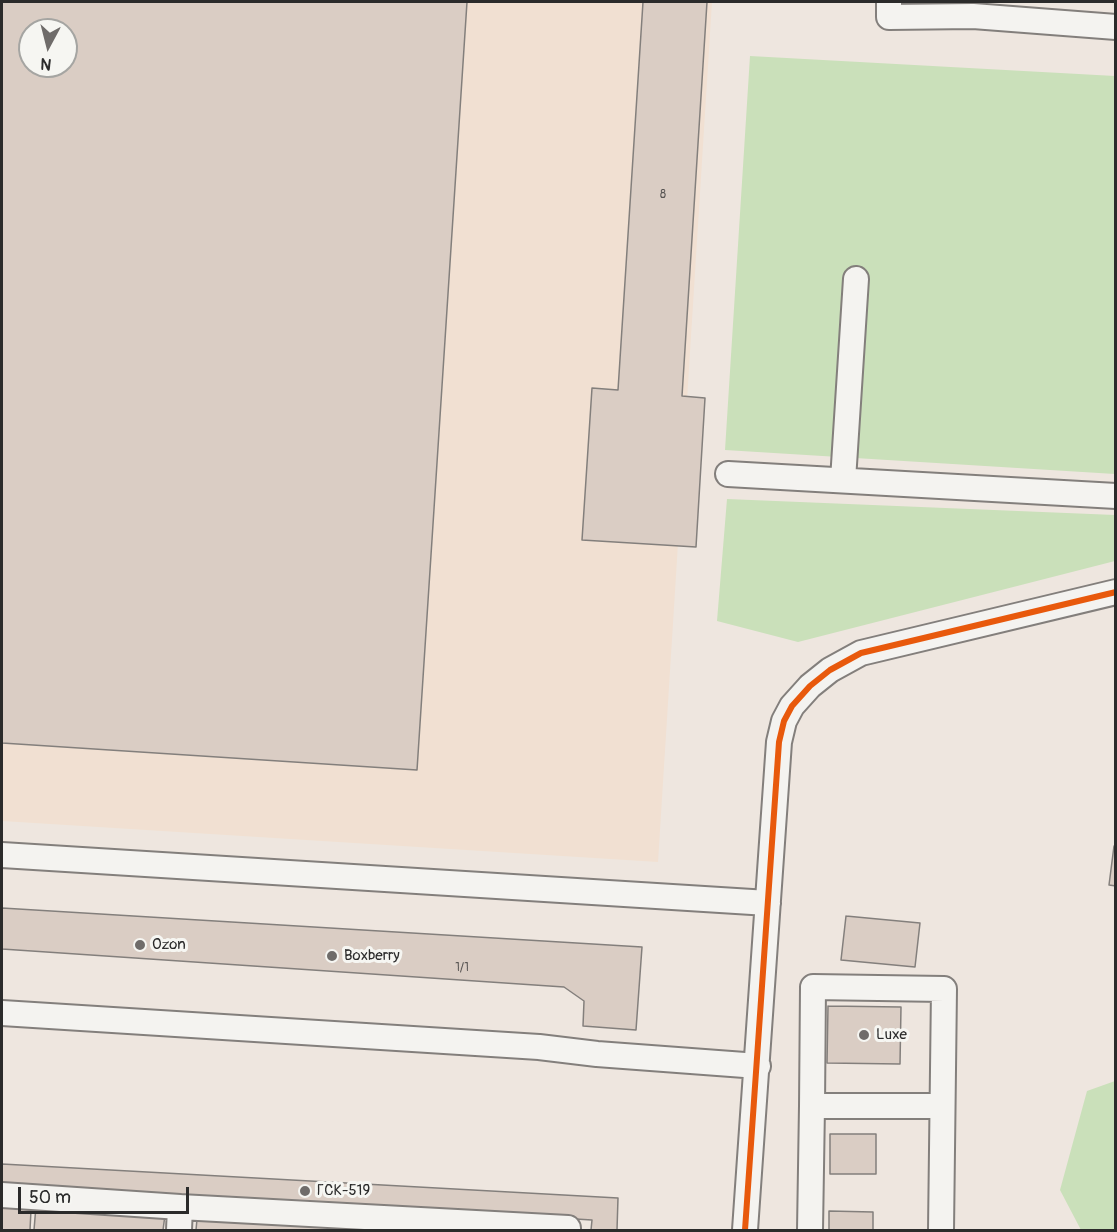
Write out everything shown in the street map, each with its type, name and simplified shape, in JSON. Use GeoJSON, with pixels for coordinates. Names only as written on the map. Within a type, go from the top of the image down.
{"type":"FeatureCollection","features":[{"type":"Feature","properties":{"kind":"street"},"geometry":{"type":"LineString","coordinates":[[890,2],[889,17],[973,16],[1116,27]]}},
{"type":"Feature","properties":{"kind":"street"},"geometry":{"type":"LineString","coordinates":[[843,480],[856,279]]}},
{"type":"Feature","properties":{"kind":"street"},"geometry":{"type":"LineString","coordinates":[[728,474],[1116,496]]}},
{"type":"Feature","properties":{"kind":"street"},"geometry":{"type":"LineString","coordinates":[[745,1230],[779,742],[784,721],[792,706],[810,686],[830,670],[861,653],[1116,592]]}},
{"type":"Feature","properties":{"kind":"street"},"geometry":{"type":"LineString","coordinates":[[2,855],[768,903]]}},
{"type":"Feature","properties":{"kind":"street"},"geometry":{"type":"LineString","coordinates":[[810,1230],[813,987],[944,989],[941,1230]]}},
{"type":"Feature","properties":{"kind":"street"},"geometry":{"type":"LineString","coordinates":[[2,1013],[539,1047],[597,1054],[758,1066]]}},
{"type":"Feature","properties":{"kind":"street"},"geometry":{"type":"LineString","coordinates":[[812,1106],[942,1106]]}},
{"type":"Feature","properties":{"kind":"street"},"geometry":{"type":"LineString","coordinates":[[2,1195],[180,1219],[568,1228]]}},
{"type":"Feature","properties":{"kind":"shaded area"},"geometry":{"type":"Polygon","coordinates":[[[2,2],[712,2],[658,862],[2,821],[2,2]]]}},
{"type":"Feature","properties":{"kind":"green space"},"geometry":{"type":"Polygon","coordinates":[[[750,56],[1115,76],[1115,474],[725,450],[750,56]]]}},
{"type":"Feature","properties":{"kind":"green space"},"geometry":{"type":"Polygon","coordinates":[[[727,499],[1115,515],[1115,561],[798,642],[717,621],[727,499]]]}},
{"type":"Feature","properties":{"kind":"green space"},"geometry":{"type":"Polygon","coordinates":[[[1115,1081],[1115,1230],[1081,1230],[1060,1190],[1087,1091],[1115,1081]]]}},
{"type":"Feature","properties":{"kind":"building"},"geometry":{"type":"Polygon","coordinates":[[[2,2],[467,2],[417,770],[2,743],[2,2]]]}},
{"type":"Feature","properties":{"kind":"building"},"geometry":{"type":"Polygon","coordinates":[[[643,2],[707,2],[682,396],[705,398],[696,547],[582,540],[592,388],[618,390],[643,2]]]}},
{"type":"Feature","properties":{"kind":"building"},"geometry":{"type":"Polygon","coordinates":[[[1114,846],[1116,846],[1116,886],[1109,885],[1114,846]]]}},
{"type":"Feature","properties":{"kind":"building"},"geometry":{"type":"Polygon","coordinates":[[[2,908],[642,947],[636,1030],[583,1026],[584,1001],[564,987],[2,949],[2,908]]]}},
{"type":"Feature","properties":{"kind":"building"},"geometry":{"type":"Polygon","coordinates":[[[846,916],[920,923],[915,967],[841,960],[846,916]]]}},
{"type":"Feature","properties":{"kind":"building","name":"Luxe"},"geometry":{"type":"Polygon","coordinates":[[[828,1006],[901,1007],[900,1064],[827,1063],[828,1006]]]}},
{"type":"Feature","properties":{"kind":"building"},"geometry":{"type":"Polygon","coordinates":[[[830,1134],[876,1134],[876,1174],[830,1174],[830,1134]]]}},
{"type":"Feature","properties":{"kind":"building","name":"ГСК-519"},"geometry":{"type":"Polygon","coordinates":[[[2,1164],[618,1198],[617,1230],[591,1230],[592,1220],[2,1184],[2,1164]]]}},
{"type":"Feature","properties":{"kind":"building"},"geometry":{"type":"Polygon","coordinates":[[[36,1206],[165,1215],[163,1230],[34,1230],[36,1206]]]}},
{"type":"Feature","properties":{"kind":"building"},"geometry":{"type":"Polygon","coordinates":[[[2,1207],[31,1210],[30,1230],[2,1230],[2,1207]]]}},
{"type":"Feature","properties":{"kind":"building"},"geometry":{"type":"Polygon","coordinates":[[[829,1211],[873,1212],[873,1230],[829,1230],[829,1211]]]}},
{"type":"Feature","properties":{"kind":"building","name":"ГСК-519"},"geometry":{"type":"Polygon","coordinates":[[[197,1219],[381,1230],[196,1230],[197,1219]]]}},
{"type":"Feature","properties":{"kind":"cycle path"},"geometry":{"type":"LineString","coordinates":[[745,1230],[779,742],[784,721],[792,706],[810,686],[830,670],[861,653],[1116,592]]}},
{"type":"Feature","properties":{"kind":"place","name":"Ozon"},"geometry":{"type":"Point","coordinates":[140,945]}},
{"type":"Feature","properties":{"kind":"place","name":"Boxberry"},"geometry":{"type":"Point","coordinates":[332,956]}},
{"type":"Feature","properties":{"kind":"place","name":"Luxe"},"geometry":{"type":"Point","coordinates":[864,1035]}},
{"type":"Feature","properties":{"kind":"place","name":"ГСК-519"},"geometry":{"type":"Point","coordinates":[305,1191]}}]}
